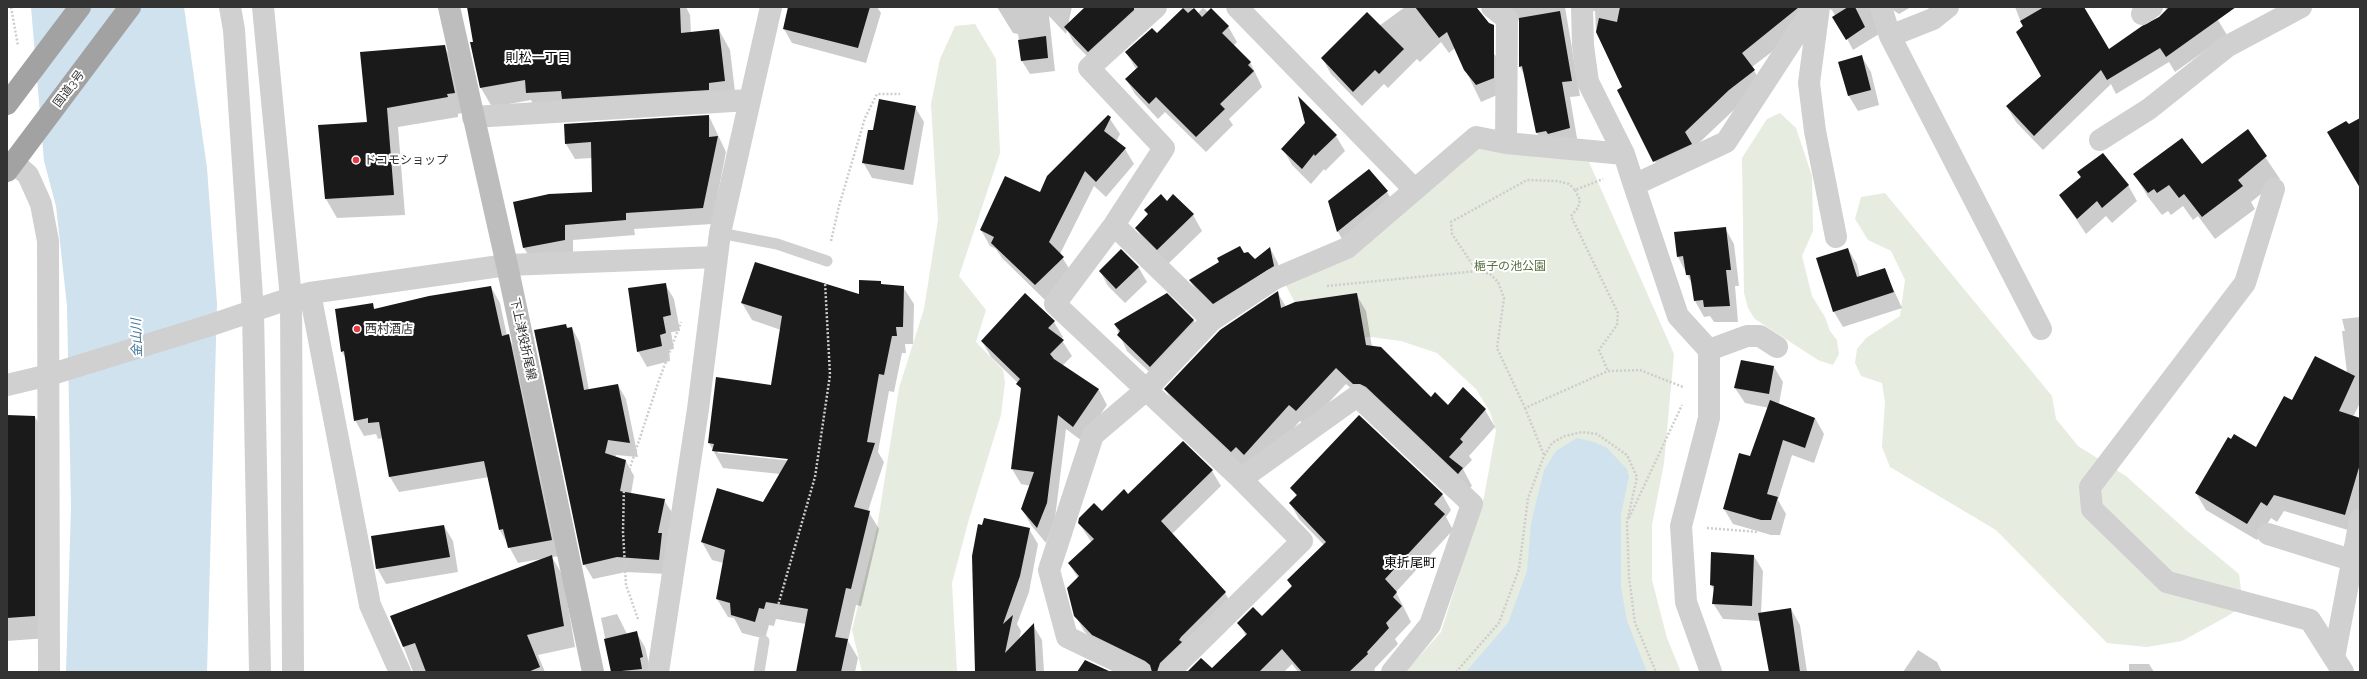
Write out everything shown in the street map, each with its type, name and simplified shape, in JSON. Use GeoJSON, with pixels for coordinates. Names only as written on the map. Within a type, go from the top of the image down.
{"type":"FeatureCollection","features":[{"type":"Feature","properties":{"kind":"highway"},"geometry":{"type":"LineString","coordinates":[[10,100],[80,7]]}},
{"type":"Feature","properties":{"kind":"highway","name":"国道3号"},"geometry":{"type":"LineString","coordinates":[[14,161],[130,7]]}},
{"type":"Feature","properties":{"kind":"main road","name":"下上津役折尾線"},"geometry":{"type":"LineString","coordinates":[[449,7],[507,265],[593,672]]}},
{"type":"Feature","properties":{"kind":"street"},"geometry":{"type":"LineString","coordinates":[[230,7],[234,30],[253,312],[260,672]]}},
{"type":"Feature","properties":{"kind":"street"},"geometry":{"type":"LineString","coordinates":[[263,7],[300,296],[370,605],[400,672]]}},
{"type":"Feature","properties":{"kind":"street"},"geometry":{"type":"LineString","coordinates":[[658,672],[698,410],[720,233],[771,7]]}},
{"type":"Feature","properties":{"kind":"street"},"geometry":{"type":"LineString","coordinates":[[1156,7],[1089,68],[1164,148],[1114,225],[1055,304],[1241,479],[1302,541],[1169,672]]}},
{"type":"Feature","properties":{"kind":"street"},"geometry":{"type":"LineString","coordinates":[[1238,7],[1414,189]]}},
{"type":"Feature","properties":{"kind":"street"},"geometry":{"type":"LineString","coordinates":[[1492,7],[1507,19],[1506,143]]}},
{"type":"Feature","properties":{"kind":"street"},"geometry":{"type":"LineString","coordinates":[[1582,7],[1583,46],[1588,82],[1629,170],[1678,316],[1709,350],[1709,418],[1681,526],[1686,602],[1711,672]]}},
{"type":"Feature","properties":{"kind":"street"},"geometry":{"type":"LineString","coordinates":[[1140,672],[1067,637],[1049,570],[1093,435],[1146,390],[1212,320],[1274,279],[1347,248],[1476,137],[1629,170],[1726,142],[1814,7]]}},
{"type":"Feature","properties":{"kind":"street"},"geometry":{"type":"LineString","coordinates":[[1819,7],[1809,83],[1815,131],[1836,237]]}},
{"type":"Feature","properties":{"kind":"street"},"geometry":{"type":"LineString","coordinates":[[1881,7],[1890,36],[2041,329]]}},
{"type":"Feature","properties":{"kind":"street"},"geometry":{"type":"LineString","coordinates":[[1890,36],[1933,19],[1948,7]]}},
{"type":"Feature","properties":{"kind":"street"},"geometry":{"type":"LineString","coordinates":[[2100,140],[2149,109],[2228,46],[2301,7]]}},
{"type":"Feature","properties":{"kind":"street"},"geometry":{"type":"LineString","coordinates":[[473,117],[749,100]]}},
{"type":"Feature","properties":{"kind":"street"},"geometry":{"type":"LineString","coordinates":[[14,161],[28,175],[41,204],[48,241],[49,672]]}},
{"type":"Feature","properties":{"kind":"street"},"geometry":{"type":"LineString","coordinates":[[2274,188],[2245,283],[2090,487],[2092,509],[2167,582],[2310,620],[2339,665]]}},
{"type":"Feature","properties":{"kind":"street"},"geometry":{"type":"LineString","coordinates":[[1114,225],[1212,320]]}},
{"type":"Feature","properties":{"kind":"street"},"geometry":{"type":"LineString","coordinates":[[7,385],[49,375],[300,296],[507,265],[717,257]]}},
{"type":"Feature","properties":{"kind":"street"},"geometry":{"type":"LineString","coordinates":[[294,672],[300,296]]}},
{"type":"Feature","properties":{"kind":"street"},"geometry":{"type":"LineString","coordinates":[[1709,350],[1747,336],[1760,336],[1777,347]]}},
{"type":"Feature","properties":{"kind":"street"},"geometry":{"type":"LineString","coordinates":[[1241,479],[1357,396],[1472,504],[1430,625],[1392,672]]}},
{"type":"Feature","properties":{"kind":"street"},"geometry":{"type":"LineString","coordinates":[[2339,665],[2351,560],[2360,520]]}},
{"type":"Feature","properties":{"kind":"street"},"geometry":{"type":"LineString","coordinates":[[2268,534],[2351,560]]}},
{"type":"Feature","properties":{"kind":"street"},"geometry":{"type":"LineString","coordinates":[[2351,672],[2360,666]]}},
{"type":"Feature","properties":{"kind":"lane"},"geometry":{"type":"LineString","coordinates":[[720,233],[777,244],[827,260]]}},
{"type":"Feature","properties":{"kind":"lane"},"geometry":{"type":"LineString","coordinates":[[759,672],[764,641]]}},
{"type":"Feature","properties":{"kind":"path"},"geometry":{"type":"LineString","coordinates":[[11,7],[19,52]]}},
{"type":"Feature","properties":{"kind":"path"},"geometry":{"type":"LineString","coordinates":[[764,641],[776,616],[815,477],[830,375],[826,332],[825,272],[839,206],[865,118],[877,94],[900,94]]}},
{"type":"Feature","properties":{"kind":"path"},"geometry":{"type":"LineString","coordinates":[[1575,190],[1629,170]]}},
{"type":"Feature","properties":{"kind":"path"},"geometry":{"type":"LineString","coordinates":[[1477,271],[1452,234],[1451,222],[1527,180],[1557,180],[1569,184],[1575,190],[1580,200],[1578,208],[1571,216],[1618,313],[1617,325],[1599,350],[1608,371]]}},
{"type":"Feature","properties":{"kind":"path"},"geometry":{"type":"LineString","coordinates":[[1344,284],[1477,271],[1490,274],[1498,282],[1504,298],[1497,348],[1525,408],[1544,456]]}},
{"type":"Feature","properties":{"kind":"path"},"geometry":{"type":"LineString","coordinates":[[639,622],[626,585],[623,532],[624,486],[659,380],[683,318]]}},
{"type":"Feature","properties":{"kind":"path"},"geometry":{"type":"LineString","coordinates":[[1525,408],[1608,371],[1640,370],[1689,390],[1710,387]]}},
{"type":"Feature","properties":{"kind":"path"},"geometry":{"type":"LineString","coordinates":[[1627,522],[1689,390]]}},
{"type":"Feature","properties":{"kind":"path"},"geometry":{"type":"LineString","coordinates":[[1456,672],[1499,623],[1519,568],[1528,498],[1544,456],[1552,443],[1565,436],[1582,432],[1597,434],[1627,455],[1637,477],[1627,522],[1629,577],[1635,623],[1656,672]]}},
{"type":"Feature","properties":{"kind":"path"},"geometry":{"type":"LineString","coordinates":[[1681,526],[1758,532]]}},
{"type":"Feature","properties":{"kind":"green space"},"geometry":{"type":"Polygon","coordinates":[[[975,24],[996,59],[1000,153],[959,276],[986,310],[976,342],[1003,370],[1005,382],[1001,415],[969,519],[952,583],[957,672],[862,672],[852,630],[877,528],[899,388],[924,309],[938,220],[931,104],[940,59],[955,26],[975,24]]]}},
{"type":"Feature","properties":{"kind":"green space"},"geometry":{"type":"Polygon","coordinates":[[[1780,113],[1796,128],[1812,176],[1813,231],[1802,256],[1812,296],[1825,317],[1830,331],[1837,340],[1839,354],[1833,365],[1818,360],[1755,319],[1748,308],[1744,293],[1742,158],[1767,119],[1780,113]]]}},
{"type":"Feature","properties":{"kind":"green space","name":"梔子の池公園"},"geometry":{"type":"Polygon","coordinates":[[[1480,148],[1589,162],[1674,354],[1664,463],[1652,525],[1652,580],[1667,638],[1681,672],[1405,672],[1441,632],[1484,497],[1496,431],[1490,412],[1476,389],[1437,353],[1401,341],[1371,337],[1315,340],[1284,282],[1450,165],[1480,148]]]}},
{"type":"Feature","properties":{"kind":"green space"},"geometry":{"type":"Polygon","coordinates":[[[1885,193],[2052,396],[2056,419],[2078,446],[2126,476],[2186,530],[2239,574],[2243,606],[2182,641],[2147,647],[2107,643],[1996,530],[1890,467],[1882,447],[1885,402],[1882,383],[1861,376],[1855,363],[1857,349],[1866,338],[1900,316],[1905,280],[1891,251],[1868,240],[1855,219],[1861,197],[1885,193]]]}},
{"type":"Feature","properties":{"kind":"water","name":"金山川"},"geometry":{"type":"Polygon","coordinates":[[[31,7],[184,7],[207,168],[217,304],[207,672],[66,672],[71,507],[67,306],[56,206],[44,161],[31,7]]]}},
{"type":"Feature","properties":{"kind":"water"},"geometry":{"type":"Polygon","coordinates":[[[1577,438],[1594,442],[1607,448],[1627,469],[1629,477],[1621,514],[1621,587],[1627,621],[1647,672],[1466,672],[1508,623],[1527,571],[1531,523],[1544,470],[1556,451],[1577,438]]]}},
{"type":"Feature","properties":{"kind":"building"},"geometry":{"type":"Polygon","coordinates":[[[467,7],[680,7],[681,33],[719,29],[725,81],[709,83],[709,90],[562,99],[561,91],[526,93],[525,80],[480,88],[470,42],[473,42],[467,7]]]}},
{"type":"Feature","properties":{"kind":"building"},"geometry":{"type":"Polygon","coordinates":[[[788,7],[870,7],[858,48],[783,29],[788,7]]]}},
{"type":"Feature","properties":{"kind":"building"},"geometry":{"type":"Polygon","coordinates":[[[1085,7],[1134,7],[1134,10],[1088,52],[1064,27],[1085,7]]]}},
{"type":"Feature","properties":{"kind":"building"},"geometry":{"type":"Polygon","coordinates":[[[1415,7],[1479,7],[1477,8],[1489,23],[1494,25],[1494,78],[1476,85],[1464,70],[1447,32],[1439,38],[1415,7]]]}},
{"type":"Feature","properties":{"kind":"building"},"geometry":{"type":"Polygon","coordinates":[[[1620,7],[1799,7],[1742,53],[1755,70],[1729,90],[1685,132],[1692,144],[1653,162],[1617,90],[1622,87],[1596,32],[1599,18],[1617,22],[1620,7]]]}},
{"type":"Feature","properties":{"kind":"building"},"geometry":{"type":"Polygon","coordinates":[[[1848,7],[1855,7],[1865,27],[1846,40],[1832,17],[1848,7]]]}},
{"type":"Feature","properties":{"kind":"building"},"geometry":{"type":"Polygon","coordinates":[[[2044,7],[2084,7],[2109,49],[2142,26],[2159,17],[2169,7],[2236,7],[2166,57],[2160,48],[2107,80],[2101,70],[2034,136],[2006,106],[2041,76],[2016,32],[2023,26],[2020,21],[2044,7]]]}},
{"type":"Feature","properties":{"kind":"building"},"geometry":{"type":"Polygon","coordinates":[[[1183,8],[1188,13],[1194,8],[1202,17],[1211,8],[1229,26],[1222,33],[1251,62],[1248,65],[1254,71],[1220,104],[1225,109],[1196,137],[1156,97],[1149,104],[1125,79],[1138,67],[1125,52],[1152,28],[1157,33],[1183,8]]]}},
{"type":"Feature","properties":{"kind":"building"},"geometry":{"type":"Polygon","coordinates":[[[1560,11],[1572,81],[1562,82],[1570,128],[1548,134],[1546,131],[1536,133],[1522,66],[1519,67],[1519,18],[1560,11]]]}},
{"type":"Feature","properties":{"kind":"building"},"geometry":{"type":"Polygon","coordinates":[[[1367,12],[1404,49],[1379,74],[1375,70],[1353,92],[1321,58],[1367,12]]]}},
{"type":"Feature","properties":{"kind":"building"},"geometry":{"type":"Polygon","coordinates":[[[1046,36],[1048,58],[1021,61],[1018,40],[1046,36]]]}},
{"type":"Feature","properties":{"kind":"building"},"geometry":{"type":"Polygon","coordinates":[[[445,45],[455,93],[447,94],[448,97],[387,108],[394,195],[325,199],[318,125],[367,122],[360,52],[445,45]]]}},
{"type":"Feature","properties":{"kind":"building"},"geometry":{"type":"Polygon","coordinates":[[[1862,55],[1871,90],[1848,96],[1838,62],[1862,55]]]}},
{"type":"Feature","properties":{"kind":"building"},"geometry":{"type":"Polygon","coordinates":[[[1298,96],[1337,135],[1315,156],[1314,154],[1302,169],[1281,149],[1305,123],[1298,96]]]}},
{"type":"Feature","properties":{"kind":"building"},"geometry":{"type":"Polygon","coordinates":[[[879,99],[916,106],[904,170],[862,163],[868,130],[873,130],[879,99]]]}},
{"type":"Feature","properties":{"kind":"building"},"geometry":{"type":"Polygon","coordinates":[[[709,115],[709,137],[718,136],[703,208],[626,213],[626,220],[565,225],[565,240],[523,248],[513,202],[549,194],[592,192],[591,142],[565,144],[564,124],[709,115]]]}},
{"type":"Feature","properties":{"kind":"building"},"geometry":{"type":"Polygon","coordinates":[[[1108,115],[1111,117],[1104,131],[1126,148],[1096,182],[1085,171],[1049,242],[1064,257],[1035,285],[991,243],[994,237],[980,230],[1005,176],[1040,192],[1047,176],[1108,115]]]}},
{"type":"Feature","properties":{"kind":"building"},"geometry":{"type":"Polygon","coordinates":[[[2360,118],[2360,188],[2327,132],[2346,121],[2349,124],[2360,118]]]}},
{"type":"Feature","properties":{"kind":"building"},"geometry":{"type":"Polygon","coordinates":[[[2248,129],[2267,156],[2238,180],[2243,186],[2202,217],[2184,194],[2179,198],[2169,185],[2157,193],[2154,189],[2148,193],[2133,174],[2182,138],[2202,164],[2248,129]]]}},
{"type":"Feature","properties":{"kind":"building"},"geometry":{"type":"Polygon","coordinates":[[[2103,153],[2129,185],[2102,208],[2097,201],[2077,219],[2059,195],[2081,177],[2077,172],[2103,153]]]}},
{"type":"Feature","properties":{"kind":"building"},"geometry":{"type":"Polygon","coordinates":[[[1369,169],[1388,191],[1337,232],[1328,201],[1369,169]]]}},
{"type":"Feature","properties":{"kind":"building"},"geometry":{"type":"Polygon","coordinates":[[[1161,194],[1167,201],[1173,194],[1194,214],[1157,250],[1135,228],[1148,214],[1144,210],[1161,194]]]}},
{"type":"Feature","properties":{"kind":"building"},"geometry":{"type":"Polygon","coordinates":[[[1726,227],[1731,270],[1726,270],[1730,306],[1704,307],[1703,300],[1694,301],[1690,275],[1686,275],[1683,256],[1677,257],[1674,232],[1726,227]]]}},
{"type":"Feature","properties":{"kind":"building"},"geometry":{"type":"Polygon","coordinates":[[[1240,246],[1244,253],[1248,252],[1255,259],[1270,247],[1274,266],[1213,304],[1189,280],[1219,262],[1217,258],[1240,246]]]}},
{"type":"Feature","properties":{"kind":"building"},"geometry":{"type":"Polygon","coordinates":[[[1848,248],[1857,277],[1885,268],[1894,292],[1833,312],[1816,258],[1848,248]]]}},
{"type":"Feature","properties":{"kind":"building"},"geometry":{"type":"Polygon","coordinates":[[[1121,249],[1139,267],[1116,289],[1099,271],[1121,249]]]}},
{"type":"Feature","properties":{"kind":"building"},"geometry":{"type":"Polygon","coordinates":[[[755,262],[859,294],[859,280],[881,281],[881,284],[904,286],[903,327],[896,327],[897,336],[892,336],[884,375],[879,374],[867,442],[875,443],[854,507],[870,511],[851,589],[846,588],[835,637],[848,639],[841,672],[796,672],[808,609],[766,602],[764,609],[759,608],[755,622],[731,615],[730,603],[716,599],[725,550],[701,542],[717,488],[763,502],[788,459],[712,451],[714,444],[708,443],[716,377],[771,385],[782,316],[741,303],[755,262]]]}},
{"type":"Feature","properties":{"kind":"building"},"geometry":{"type":"Polygon","coordinates":[[[666,283],[671,315],[663,317],[666,333],[660,335],[662,346],[637,352],[628,288],[666,283]]]}},
{"type":"Feature","properties":{"kind":"building"},"geometry":{"type":"Polygon","coordinates":[[[491,286],[502,336],[509,334],[552,540],[508,548],[503,529],[499,530],[484,461],[389,477],[379,422],[368,423],[368,418],[354,421],[344,351],[341,352],[335,309],[373,303],[374,309],[429,296],[491,286]]]}},
{"type":"Feature","properties":{"kind":"building"},"geometry":{"type":"Polygon","coordinates":[[[1278,291],[1281,308],[1295,302],[1357,293],[1366,345],[1381,347],[1431,397],[1435,392],[1448,405],[1463,387],[1486,409],[1460,439],[1463,442],[1449,457],[1463,468],[1458,474],[1366,387],[1360,384],[1353,384],[1336,368],[1296,411],[1289,405],[1244,455],[1236,447],[1231,452],[1164,389],[1220,330],[1278,291]]]}},
{"type":"Feature","properties":{"kind":"building"},"geometry":{"type":"Polygon","coordinates":[[[1025,293],[1055,321],[1048,328],[1064,340],[1050,354],[1054,359],[1099,389],[1073,427],[1058,415],[1047,503],[1037,528],[1021,509],[1034,472],[1011,469],[1021,388],[1016,384],[1020,379],[981,341],[1025,293]]]}},
{"type":"Feature","properties":{"kind":"building"},"geometry":{"type":"Polygon","coordinates":[[[1167,293],[1194,320],[1150,367],[1117,335],[1120,331],[1114,324],[1167,293]]]}},
{"type":"Feature","properties":{"kind":"building"},"geometry":{"type":"Polygon","coordinates":[[[566,324],[567,328],[572,327],[584,390],[618,384],[630,443],[608,440],[605,453],[626,460],[620,491],[665,499],[658,533],[662,533],[659,560],[617,557],[583,565],[534,330],[566,324]]]}},
{"type":"Feature","properties":{"kind":"building"},"geometry":{"type":"Polygon","coordinates":[[[2315,356],[2355,376],[2339,411],[2360,418],[2360,464],[2345,515],[2274,495],[2267,506],[2261,502],[2247,524],[2195,493],[2228,437],[2231,439],[2234,434],[2256,447],[2284,396],[2292,400],[2315,356]]]}},
{"type":"Feature","properties":{"kind":"building"},"geometry":{"type":"Polygon","coordinates":[[[1741,360],[1774,366],[1769,394],[1734,388],[1741,360]]]}},
{"type":"Feature","properties":{"kind":"building"},"geometry":{"type":"Polygon","coordinates":[[[1770,400],[1815,418],[1805,448],[1783,440],[1767,494],[1778,497],[1771,520],[1761,520],[1723,509],[1739,453],[1750,456],[1770,400]]]}},
{"type":"Feature","properties":{"kind":"building"},"geometry":{"type":"Polygon","coordinates":[[[7,415],[35,416],[35,616],[7,618],[7,415]]]}},
{"type":"Feature","properties":{"kind":"building"},"geometry":{"type":"Polygon","coordinates":[[[1359,415],[1443,494],[1434,504],[1445,514],[1385,579],[1397,592],[1393,597],[1402,606],[1386,623],[1389,628],[1367,652],[1368,654],[1349,672],[1302,672],[1282,649],[1259,672],[1187,672],[1201,658],[1212,668],[1247,634],[1237,623],[1253,607],[1262,616],[1292,586],[1287,580],[1326,542],[1289,503],[1297,495],[1290,488],[1359,415]]]}},
{"type":"Feature","properties":{"kind":"building"},"geometry":{"type":"Polygon","coordinates":[[[1183,441],[1213,470],[1161,521],[1226,592],[1181,637],[1179,640],[1182,642],[1160,663],[1157,672],[1152,672],[1150,665],[1145,661],[1092,635],[1074,616],[1067,588],[1079,576],[1068,563],[1094,539],[1078,523],[1079,518],[1094,503],[1102,511],[1124,489],[1128,494],[1183,441]]]}},
{"type":"Feature","properties":{"kind":"building"},"geometry":{"type":"Polygon","coordinates":[[[984,518],[1030,528],[1020,576],[1003,624],[1013,615],[1005,653],[1034,623],[1036,672],[975,672],[972,556],[978,524],[982,525],[984,518]]]}},
{"type":"Feature","properties":{"kind":"building"},"geometry":{"type":"Polygon","coordinates":[[[444,525],[450,557],[376,569],[371,536],[444,525]]]}},
{"type":"Feature","properties":{"kind":"building"},"geometry":{"type":"Polygon","coordinates":[[[1711,552],[1754,555],[1752,606],[1712,604],[1714,586],[1710,585],[1711,552]]]}},
{"type":"Feature","properties":{"kind":"building"},"geometry":{"type":"Polygon","coordinates":[[[552,555],[564,626],[527,635],[540,667],[528,672],[426,672],[415,643],[403,647],[390,616],[552,555]]]}},
{"type":"Feature","properties":{"kind":"building"},"geometry":{"type":"Polygon","coordinates":[[[1791,608],[1800,672],[1769,672],[1758,613],[1791,608]]]}},
{"type":"Feature","properties":{"kind":"building"},"geometry":{"type":"Polygon","coordinates":[[[637,631],[643,657],[640,658],[642,669],[611,672],[604,639],[637,631]]]}},
{"type":"Feature","properties":{"kind":"building"},"geometry":{"type":"Polygon","coordinates":[[[1085,660],[1111,672],[1077,672],[1085,660]]]}},
{"type":"Feature","properties":{"kind":"place","name":"ドコモショップ"},"geometry":{"type":"Point","coordinates":[356,160]}},
{"type":"Feature","properties":{"kind":"place","name":"西村酒店"},"geometry":{"type":"Point","coordinates":[357,329]}},
{"type":"Feature","properties":{"kind":"district","name":"則松一丁目"},"geometry":{"type":"Point","coordinates":[538,58]}},
{"type":"Feature","properties":{"kind":"district","name":"東折尾町"},"geometry":{"type":"Point","coordinates":[1410,563]}}]}
